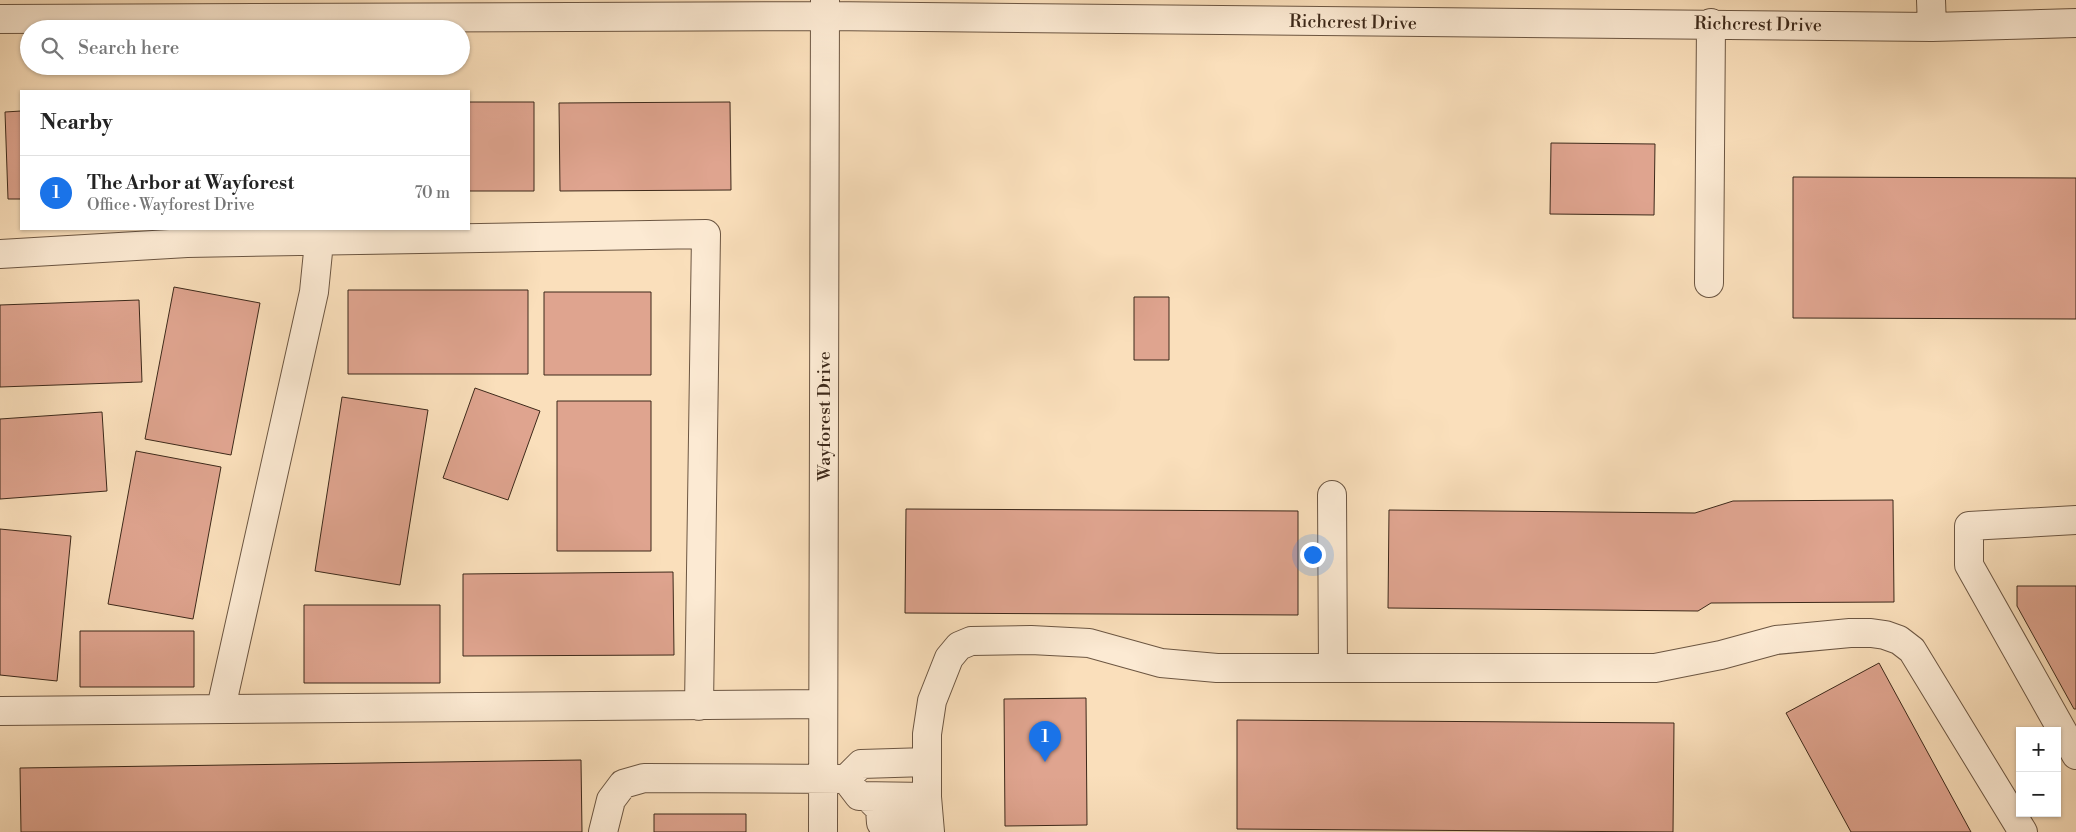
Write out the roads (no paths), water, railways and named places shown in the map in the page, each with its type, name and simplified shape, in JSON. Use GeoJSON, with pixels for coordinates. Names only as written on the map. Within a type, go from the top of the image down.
{"type":"FeatureCollection","features":[{"type":"Feature","properties":{"kind":"street"},"geometry":{"type":"LineString","coordinates":[[1931,0],[1932,27]]}},
{"type":"Feature","properties":{"kind":"street","name":"Richcrest Drive"},"geometry":{"type":"LineString","coordinates":[[0,19],[825,8],[1510,12],[1711,23],[1932,27],[2076,23]]}},
{"type":"Feature","properties":{"kind":"street","name":"Wayforest Drive"},"geometry":{"type":"LineString","coordinates":[[823,832],[861,799],[823,704],[825,8]]}},
{"type":"Feature","properties":{"kind":"street"},"geometry":{"type":"LineString","coordinates":[[1709,283],[1711,23]]}},
{"type":"Feature","properties":{"kind":"street"},"geometry":{"type":"LineString","coordinates":[[0,254],[187,243],[706,234],[699,706]]}},
{"type":"Feature","properties":{"kind":"street"},"geometry":{"type":"LineString","coordinates":[[221,708],[314,292],[319,242]]}},
{"type":"Feature","properties":{"kind":"street"},"geometry":{"type":"LineString","coordinates":[[1332,495],[1333,668]]}},
{"type":"Feature","properties":{"kind":"street"},"geometry":{"type":"LineString","coordinates":[[2076,520],[1969,526],[1969,565],[2076,755]]}},
{"type":"Feature","properties":{"kind":"street"},"geometry":{"type":"LineString","coordinates":[[930,832],[927,797],[927,734],[932,701],[950,658],[959,646],[972,641],[1049,640],[1089,643],[1161,663],[1217,668],[1655,668],[1721,655],[1776,640],[1850,632],[1871,632],[1899,640],[1912,650],[2024,832]]}},
{"type":"Feature","properties":{"kind":"street"},"geometry":{"type":"LineString","coordinates":[[0,711],[823,704]]}},
{"type":"Feature","properties":{"kind":"street"},"geometry":{"type":"LineString","coordinates":[[861,799],[861,764],[927,762]]}},
{"type":"Feature","properties":{"kind":"street"},"geometry":{"type":"LineString","coordinates":[[603,832],[611,800],[623,784],[644,778],[861,799],[927,797]]}},
{"type":"Feature","properties":{"kind":"street"},"geometry":{"type":"LineString","coordinates":[[861,799],[896,809],[913,823],[916,832]]}},
{"type":"Feature","properties":{"kind":"place","name":"The Arbor at Wayforest"},"geometry":{"type":"Point","coordinates":[1045,762]}}]}
